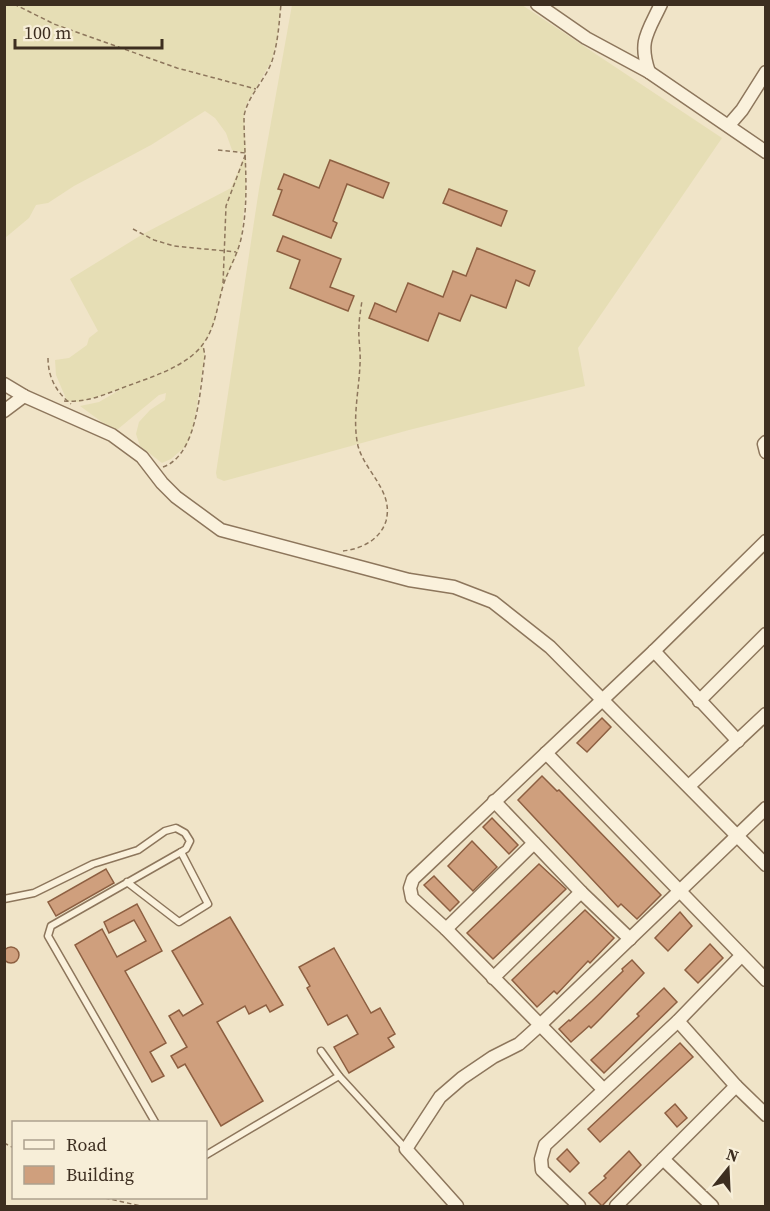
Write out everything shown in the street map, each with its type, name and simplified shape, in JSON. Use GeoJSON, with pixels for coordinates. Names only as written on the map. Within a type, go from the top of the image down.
{"type":"FeatureCollection","features":[{"type":"Feature","properties":{"kind":"street"},"geometry":{"type":"LineString","coordinates":[[537,4],[586,38],[649,72],[765,152]]}},
{"type":"Feature","properties":{"kind":"street"},"geometry":{"type":"LineString","coordinates":[[649,72],[643,56],[643,42],[661,4]]}},
{"type":"Feature","properties":{"kind":"street"},"geometry":{"type":"LineString","coordinates":[[729,126],[742,110],[765,72]]}},
{"type":"Feature","properties":{"kind":"street"},"geometry":{"type":"LineString","coordinates":[[4,384],[24,396],[112,435],[142,457],[176,497],[221,530],[409,580],[454,587],[493,602],[550,647],[765,865]]}},
{"type":"Feature","properties":{"kind":"street"},"geometry":{"type":"LineString","coordinates":[[4,411],[24,396]]}},
{"type":"Feature","properties":{"kind":"street"},"geometry":{"type":"LineString","coordinates":[[765,442],[765,452]]}},
{"type":"Feature","properties":{"kind":"street"},"geometry":{"type":"LineString","coordinates":[[603,1089],[446,929],[412,898],[410,888],[413,879],[764,546]]}},
{"type":"Feature","properties":{"kind":"street"},"geometry":{"type":"LineString","coordinates":[[699,701],[763,643]]}},
{"type":"Feature","properties":{"kind":"street"},"geometry":{"type":"LineString","coordinates":[[654,651],[738,741]]}},
{"type":"Feature","properties":{"kind":"street"},"geometry":{"type":"LineString","coordinates":[[689,786],[765,714]]}},
{"type":"Feature","properties":{"kind":"street"},"geometry":{"type":"LineString","coordinates":[[546,753],[765,980]]}},
{"type":"Feature","properties":{"kind":"street"},"geometry":{"type":"LineString","coordinates":[[494,801],[581,892],[630,939]]}},
{"type":"Feature","properties":{"kind":"street"},"geometry":{"type":"LineString","coordinates":[[457,1206],[406,1149],[440,1097],[462,1078],[493,1057],[519,1044],[765,808]]}},
{"type":"Feature","properties":{"kind":"street"},"geometry":{"type":"LineString","coordinates":[[446,929],[534,843]]}},
{"type":"Feature","properties":{"kind":"street"},"geometry":{"type":"LineString","coordinates":[[493,978],[581,892]]}},
{"type":"Feature","properties":{"kind":"street"},"geometry":{"type":"LineString","coordinates":[[579,1206],[542,1170],[541,1159],[545,1145],[678,1021],[741,957]]}},
{"type":"Feature","properties":{"kind":"street"},"geometry":{"type":"LineString","coordinates":[[678,1021],[765,1115]]}},
{"type":"Feature","properties":{"kind":"street"},"geometry":{"type":"LineString","coordinates":[[616,1206],[736,1086]]}},
{"type":"Feature","properties":{"kind":"street"},"geometry":{"type":"LineString","coordinates":[[663,1159],[712,1206]]}},
{"type":"Feature","properties":{"kind":"lane"},"geometry":{"type":"LineString","coordinates":[[4,898],[34,893],[93,864],[138,850],[165,831],[176,828],[185,833],[190,842],[186,849],[51,926],[48,936],[154,1121]]}},
{"type":"Feature","properties":{"kind":"lane"},"geometry":{"type":"LineString","coordinates":[[127,882],[179,922],[208,904],[181,852]]}},
{"type":"Feature","properties":{"kind":"lane"},"geometry":{"type":"LineString","coordinates":[[321,1051],[339,1076],[406,1149]]}},
{"type":"Feature","properties":{"kind":"lane"},"geometry":{"type":"LineString","coordinates":[[207,1154],[339,1076]]}},
{"type":"Feature","properties":{"kind":"path"},"geometry":{"type":"LineString","coordinates":[[14,4],[54,24],[166,64],[256,88]]}},
{"type":"Feature","properties":{"kind":"path"},"geometry":{"type":"LineString","coordinates":[[60,401],[79,402],[154,377],[184,361],[196,352],[209,336],[224,285],[242,238],[246,191],[244,116],[246,105],[272,62],[277,42],[281,4]]}},
{"type":"Feature","properties":{"kind":"path"},"geometry":{"type":"LineString","coordinates":[[218,150],[246,153]]}},
{"type":"Feature","properties":{"kind":"path"},"geometry":{"type":"LineString","coordinates":[[224,285],[226,206],[246,153]]}},
{"type":"Feature","properties":{"kind":"path"},"geometry":{"type":"LineString","coordinates":[[133,229],[154,240],[174,246],[238,252]]}},
{"type":"Feature","properties":{"kind":"path"},"geometry":{"type":"LineString","coordinates":[[337,552],[358,549],[375,538],[386,522],[385,493],[361,456],[356,428],[362,300]]}},
{"type":"Feature","properties":{"kind":"path"},"geometry":{"type":"LineString","coordinates":[[142,457],[162,467],[170,464],[187,445],[193,429],[205,356],[203,344]]}},
{"type":"Feature","properties":{"kind":"path"},"geometry":{"type":"LineString","coordinates":[[48,358],[48,371],[53,384],[76,408]]}},
{"type":"Feature","properties":{"kind":"path"},"geometry":{"type":"LineString","coordinates":[[113,1199],[141,1206]]}},
{"type":"Feature","properties":{"kind":"shaded area"},"geometry":{"type":"Polygon","coordinates":[[[5,5],[281,5],[277,43],[271,62],[246,105],[244,116],[246,153],[232,150],[226,133],[215,118],[205,111],[151,145],[74,186],[48,203],[36,205],[29,218],[5,238],[5,5]]]}},
{"type":"Feature","properties":{"kind":"shaded area"},"geometry":{"type":"Polygon","coordinates":[[[292,5],[522,5],[722,138],[578,348],[585,386],[409,430],[224,481],[217,478],[216,473],[259,189],[292,5]]]}},
{"type":"Feature","properties":{"kind":"shaded area"},"geometry":{"type":"Polygon","coordinates":[[[246,153],[246,191],[241,238],[238,252],[223,285],[215,321],[203,344],[205,356],[193,429],[187,445],[171,459],[162,463],[140,446],[136,434],[139,422],[150,410],[165,400],[166,393],[159,395],[118,429],[110,428],[80,406],[99,402],[123,388],[79,402],[67,401],[56,375],[55,360],[69,358],[87,345],[89,338],[98,331],[70,279],[143,234],[231,188],[246,153]]]}},
{"type":"Feature","properties":{"kind":"building"},"geometry":{"type":"Polygon","coordinates":[[[330,160],[389,183],[383,198],[347,184],[333,221],[337,223],[331,238],[273,215],[282,190],[278,189],[284,174],[319,188],[330,160]]]}},
{"type":"Feature","properties":{"kind":"building"},"geometry":{"type":"Polygon","coordinates":[[[449,189],[507,211],[501,226],[443,203],[449,189]]]}},
{"type":"Feature","properties":{"kind":"building"},"geometry":{"type":"Polygon","coordinates":[[[283,236],[341,259],[330,287],[354,296],[348,311],[290,288],[300,260],[277,251],[283,236]]]}},
{"type":"Feature","properties":{"kind":"building"},"geometry":{"type":"Polygon","coordinates":[[[477,248],[535,271],[529,286],[516,280],[506,308],[471,295],[460,321],[439,313],[428,341],[369,318],[375,303],[396,312],[408,283],[443,297],[453,271],[466,276],[477,248]]]}},
{"type":"Feature","properties":{"kind":"building"},"geometry":{"type":"Polygon","coordinates":[[[602,718],[611,727],[587,752],[577,743],[602,718]]]}},
{"type":"Feature","properties":{"kind":"building"},"geometry":{"type":"Polygon","coordinates":[[[542,776],[557,791],[559,790],[661,895],[637,919],[621,904],[618,907],[518,800],[542,776]]]}},
{"type":"Feature","properties":{"kind":"building"},"geometry":{"type":"Polygon","coordinates":[[[492,818],[518,845],[509,854],[483,827],[492,818]]]}},
{"type":"Feature","properties":{"kind":"building"},"geometry":{"type":"Polygon","coordinates":[[[472,841],[497,867],[473,891],[448,866],[472,841]]]}},
{"type":"Feature","properties":{"kind":"building"},"geometry":{"type":"Polygon","coordinates":[[[539,864],[566,889],[493,959],[467,933],[539,864]]]}},
{"type":"Feature","properties":{"kind":"building"},"geometry":{"type":"Polygon","coordinates":[[[106,869],[114,883],[56,916],[48,902],[106,869]]]}},
{"type":"Feature","properties":{"kind":"building"},"geometry":{"type":"Polygon","coordinates":[[[434,876],[459,902],[450,911],[424,885],[434,876]]]}},
{"type":"Feature","properties":{"kind":"building"},"geometry":{"type":"Polygon","coordinates":[[[137,904],[162,951],[125,971],[166,1043],[150,1052],[164,1076],[152,1082],[75,945],[102,929],[117,957],[146,941],[134,920],[109,933],[104,922],[137,904]]]}},
{"type":"Feature","properties":{"kind":"building"},"geometry":{"type":"Polygon","coordinates":[[[585,910],[614,938],[590,963],[588,961],[557,994],[554,991],[537,1007],[512,980],[585,910]]]}},
{"type":"Feature","properties":{"kind":"building"},"geometry":{"type":"Polygon","coordinates":[[[680,912],[692,926],[668,951],[655,938],[680,912]]]}},
{"type":"Feature","properties":{"kind":"building"},"geometry":{"type":"Polygon","coordinates":[[[230,917],[283,1005],[270,1012],[266,1005],[249,1014],[245,1006],[217,1022],[263,1101],[221,1126],[185,1064],[178,1068],[171,1056],[187,1047],[169,1016],[179,1010],[183,1016],[203,1004],[172,951],[230,917]]]}},
{"type":"Feature","properties":{"kind":"building"},"geometry":{"type":"Polygon","coordinates":[[[710,944],[723,958],[698,983],[685,970],[710,944]]]}},
{"type":"Feature","properties":{"kind":"building"},"geometry":{"type":"Polygon","coordinates":[[[11,947],[17,949],[19,955],[17,961],[11,963],[5,961],[3,955],[5,949],[11,947]]]}},
{"type":"Feature","properties":{"kind":"building"},"geometry":{"type":"Polygon","coordinates":[[[334,948],[371,1013],[380,1008],[395,1034],[388,1038],[394,1047],[349,1073],[334,1047],[358,1034],[347,1015],[328,1025],[307,988],[310,986],[299,967],[334,948]]]}},
{"type":"Feature","properties":{"kind":"building"},"geometry":{"type":"Polygon","coordinates":[[[632,960],[644,973],[591,1028],[589,1026],[571,1042],[559,1029],[592,1001],[632,960]]]}},
{"type":"Feature","properties":{"kind":"building"},"geometry":{"type":"Polygon","coordinates":[[[664,988],[677,1002],[604,1073],[591,1060],[639,1016],[637,1014],[664,988]]]}},
{"type":"Feature","properties":{"kind":"building"},"geometry":{"type":"Polygon","coordinates":[[[680,1043],[693,1057],[600,1142],[588,1129],[680,1043]]]}},
{"type":"Feature","properties":{"kind":"building"},"geometry":{"type":"Polygon","coordinates":[[[675,1104],[687,1118],[677,1127],[665,1113],[675,1104]]]}},
{"type":"Feature","properties":{"kind":"building"},"geometry":{"type":"Polygon","coordinates":[[[567,1149],[579,1163],[570,1172],[557,1159],[567,1149]]]}},
{"type":"Feature","properties":{"kind":"building"},"geometry":{"type":"Polygon","coordinates":[[[629,1151],[641,1165],[602,1206],[589,1193],[606,1178],[604,1176],[629,1151]]]}}]}
